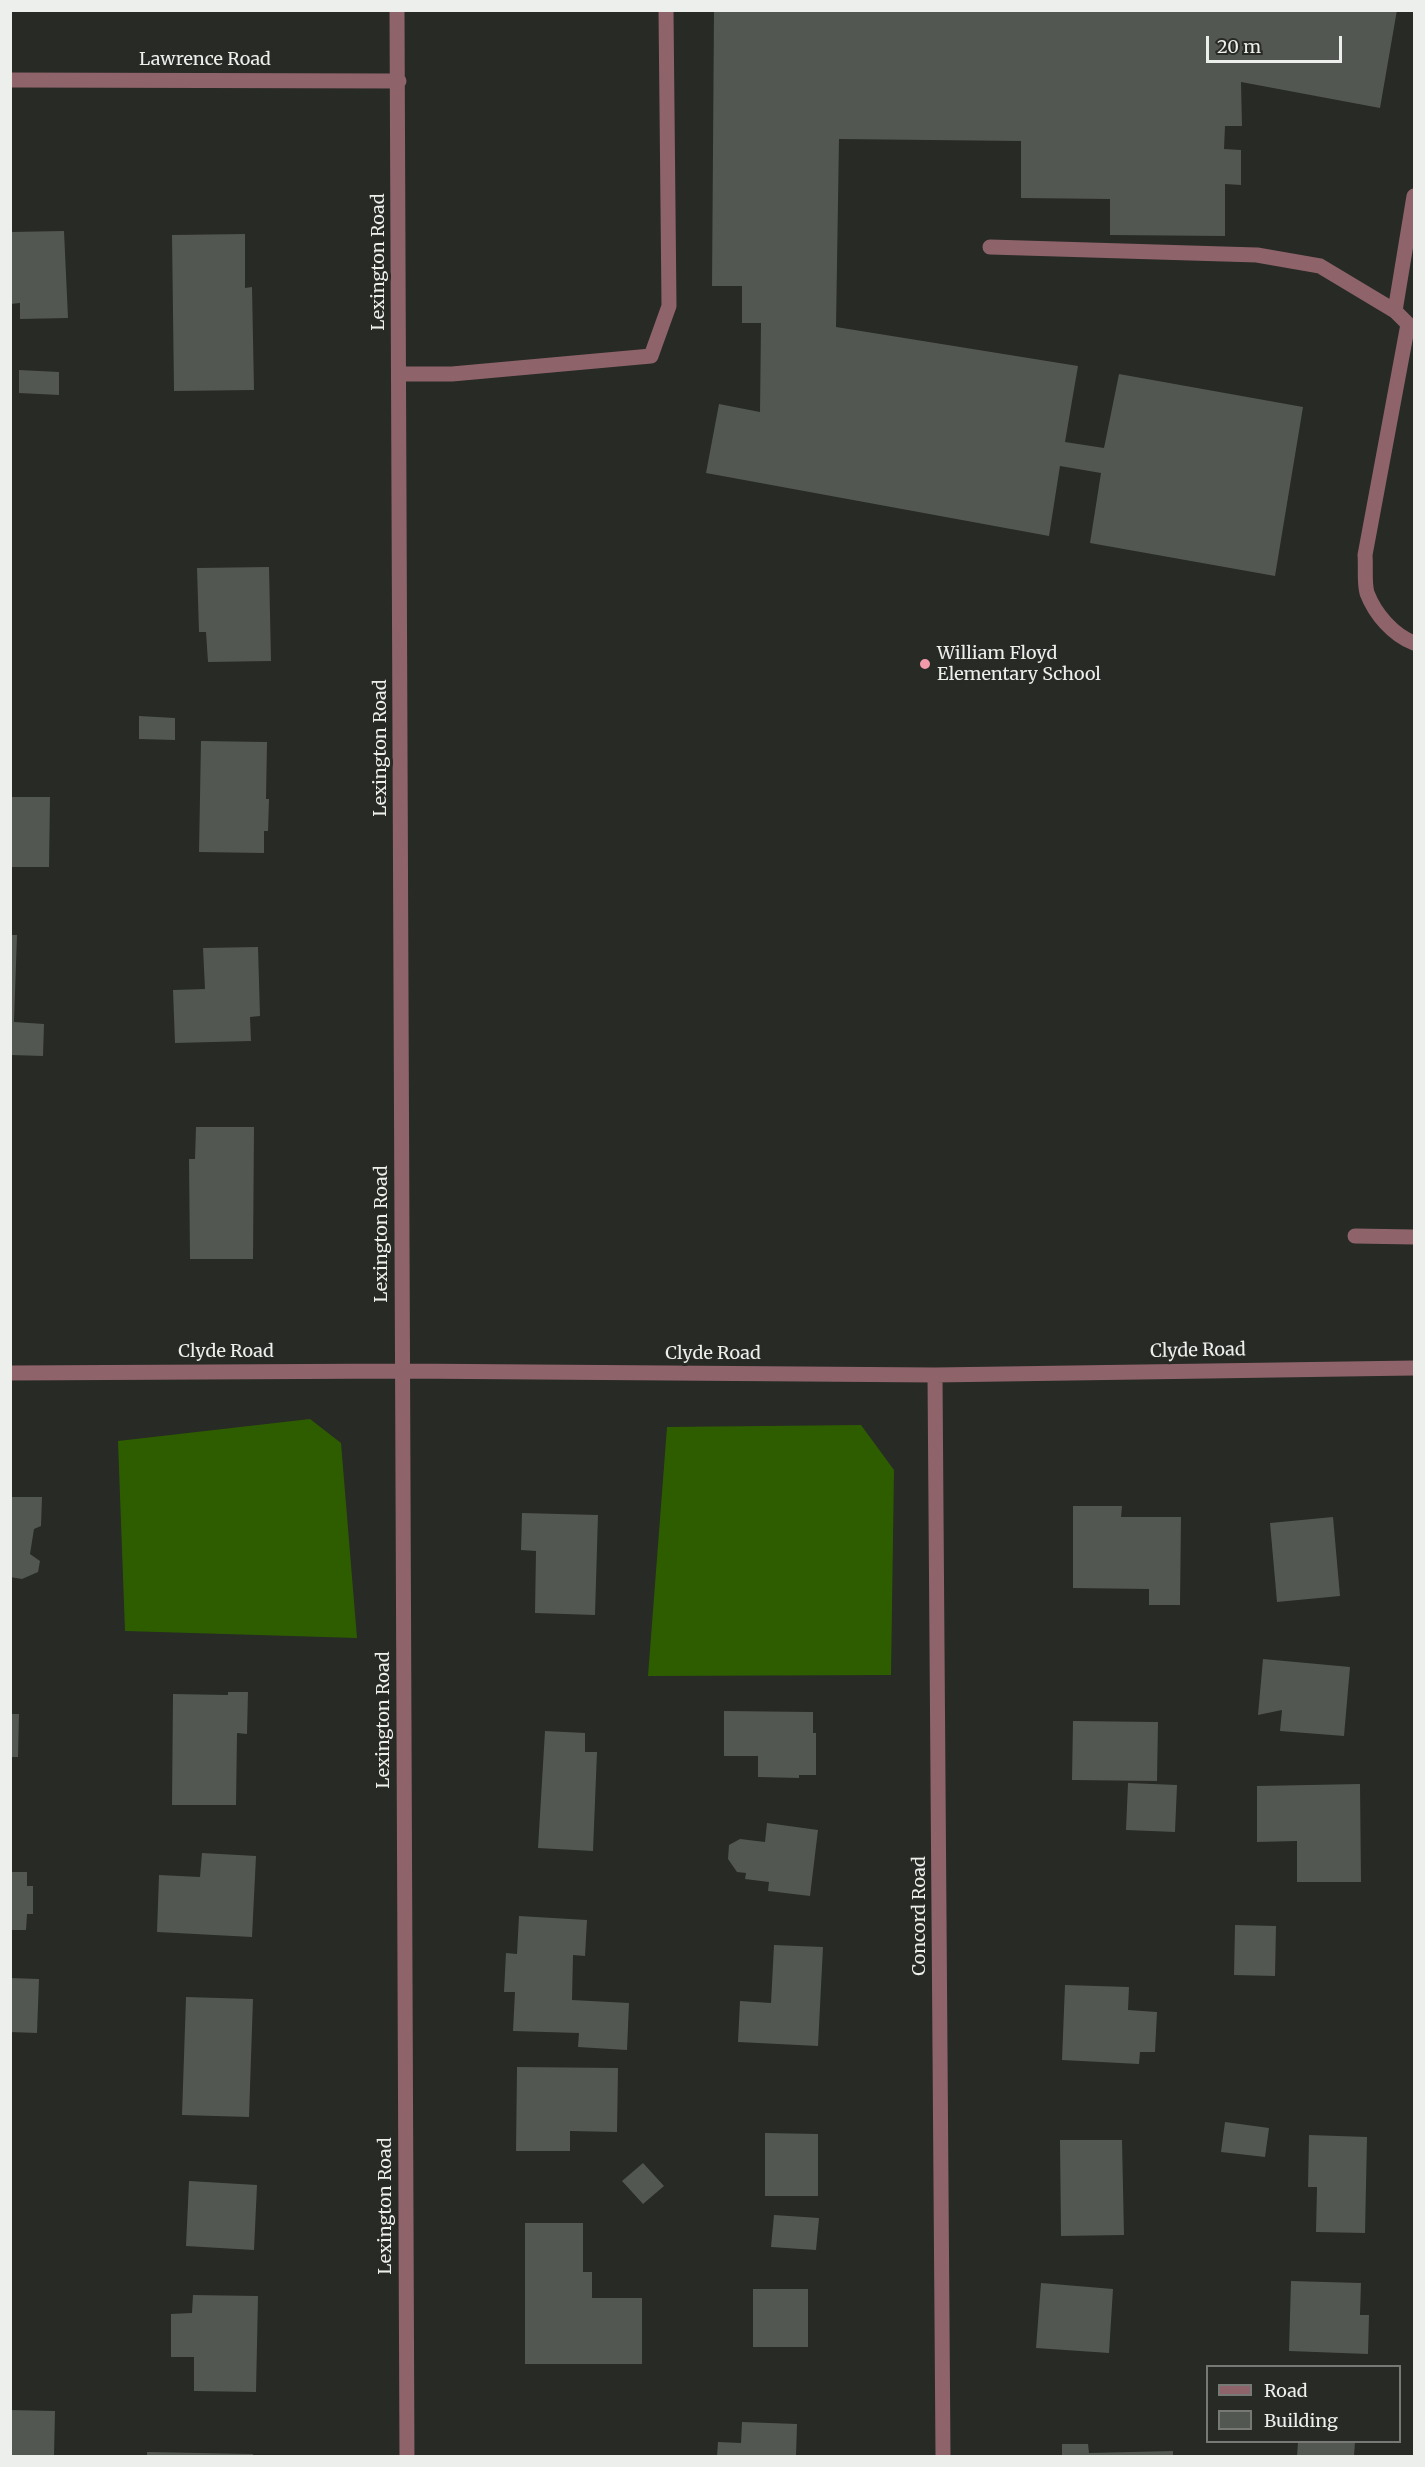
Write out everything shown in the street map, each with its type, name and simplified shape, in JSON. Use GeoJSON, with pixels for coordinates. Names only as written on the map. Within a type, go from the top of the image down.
{"type":"FeatureCollection","features":[{"type":"Feature","properties":{"kind":"street","name":"Lexington Road"},"geometry":{"type":"LineString","coordinates":[[398,10],[407,2457]]}},
{"type":"Feature","properties":{"kind":"street"},"geometry":{"type":"LineString","coordinates":[[399,374],[452,374],[651,356],[669,306],[666,10]]}},
{"type":"Feature","properties":{"kind":"street","name":"Lawrence Road"},"geometry":{"type":"LineString","coordinates":[[10,80],[399,81]]}},
{"type":"Feature","properties":{"kind":"street"},"geometry":{"type":"LineString","coordinates":[[1395,311],[1414,196]]}},
{"type":"Feature","properties":{"kind":"street"},"geometry":{"type":"LineString","coordinates":[[990,247],[1267,257],[1320,266],[1395,311],[1412,327],[1365,555],[1366,592],[1382,619],[1404,639],[1414,643]]}},
{"type":"Feature","properties":{"kind":"street"},"geometry":{"type":"LineString","coordinates":[[1355,1236],[1414,1237]]}},
{"type":"Feature","properties":{"kind":"street","name":"Clyde Road"},"geometry":{"type":"LineString","coordinates":[[10,1372],[402,1371],[935,1375],[1414,1368]]}},
{"type":"Feature","properties":{"kind":"street","name":"Concord Road"},"geometry":{"type":"LineString","coordinates":[[935,1375],[943,2457]]}},
{"type":"Feature","properties":{"kind":"green space"},"geometry":{"type":"Polygon","coordinates":[[[310,1419],[341,1443],[357,1638],[125,1631],[118,1441],[310,1419]]]}},
{"type":"Feature","properties":{"kind":"green space"},"geometry":{"type":"Polygon","coordinates":[[[861,1425],[894,1470],[891,1675],[648,1676],[667,1427],[861,1425]]]}},
{"type":"Feature","properties":{"kind":"building"},"geometry":{"type":"Polygon","coordinates":[[[714,10],[1397,10],[1380,108],[1241,82],[1242,126],[1225,126],[1224,149],[1241,150],[1241,185],[1225,184],[1225,236],[1110,235],[1110,199],[1021,198],[1021,141],[839,139],[836,327],[1078,366],[1065,442],[1104,448],[1119,374],[1303,407],[1275,576],[1090,543],[1101,473],[1060,466],[1049,536],[706,473],[719,404],[760,412],[761,323],[742,323],[742,286],[712,286],[714,10]]]}},
{"type":"Feature","properties":{"kind":"building"},"geometry":{"type":"Polygon","coordinates":[[[64,231],[68,318],[20,319],[20,303],[10,304],[10,232],[64,231]]]}},
{"type":"Feature","properties":{"kind":"building"},"geometry":{"type":"Polygon","coordinates":[[[245,234],[245,288],[252,287],[254,390],[174,391],[172,235],[245,234]]]}},
{"type":"Feature","properties":{"kind":"building"},"geometry":{"type":"Polygon","coordinates":[[[19,370],[59,372],[59,395],[19,393],[19,370]]]}},
{"type":"Feature","properties":{"kind":"building"},"geometry":{"type":"Polygon","coordinates":[[[269,567],[271,661],[208,662],[206,632],[199,632],[197,568],[269,567]]]}},
{"type":"Feature","properties":{"kind":"building"},"geometry":{"type":"Polygon","coordinates":[[[139,716],[175,718],[175,740],[139,739],[139,716]]]}},
{"type":"Feature","properties":{"kind":"building"},"geometry":{"type":"Polygon","coordinates":[[[201,741],[267,742],[266,799],[269,799],[268,831],[264,831],[264,853],[199,852],[201,741]]]}},
{"type":"Feature","properties":{"kind":"building"},"geometry":{"type":"Polygon","coordinates":[[[10,797],[50,797],[49,867],[10,867],[10,797]]]}},
{"type":"Feature","properties":{"kind":"building"},"geometry":{"type":"Polygon","coordinates":[[[10,935],[17,935],[14,1022],[44,1024],[43,1056],[10,1055],[10,935]]]}},
{"type":"Feature","properties":{"kind":"building"},"geometry":{"type":"Polygon","coordinates":[[[258,947],[260,1016],[250,1017],[251,1041],[175,1043],[173,990],[205,989],[203,948],[258,947]]]}},
{"type":"Feature","properties":{"kind":"building"},"geometry":{"type":"Polygon","coordinates":[[[196,1127],[254,1127],[253,1259],[190,1259],[189,1159],[195,1159],[196,1127]]]}},
{"type":"Feature","properties":{"kind":"building"},"geometry":{"type":"Polygon","coordinates":[[[10,1497],[42,1497],[41,1526],[34,1529],[30,1554],[40,1561],[38,1572],[22,1579],[10,1577],[10,1497]]]}},
{"type":"Feature","properties":{"kind":"building"},"geometry":{"type":"Polygon","coordinates":[[[1073,1506],[1122,1506],[1121,1517],[1181,1517],[1180,1605],[1149,1605],[1149,1589],[1073,1588],[1073,1506]]]}},
{"type":"Feature","properties":{"kind":"building"},"geometry":{"type":"Polygon","coordinates":[[[522,1513],[598,1515],[595,1615],[535,1613],[536,1551],[521,1550],[522,1513]]]}},
{"type":"Feature","properties":{"kind":"building"},"geometry":{"type":"Polygon","coordinates":[[[1333,1517],[1340,1596],[1277,1602],[1270,1523],[1333,1517]]]}},
{"type":"Feature","properties":{"kind":"building"},"geometry":{"type":"Polygon","coordinates":[[[1263,1659],[1350,1667],[1344,1736],[1280,1731],[1282,1710],[1258,1715],[1263,1659]]]}},
{"type":"Feature","properties":{"kind":"building"},"geometry":{"type":"Polygon","coordinates":[[[228,1692],[248,1692],[247,1734],[237,1733],[236,1805],[172,1805],[173,1694],[228,1695],[228,1692]]]}},
{"type":"Feature","properties":{"kind":"building"},"geometry":{"type":"Polygon","coordinates":[[[724,1711],[813,1712],[813,1733],[816,1733],[816,1775],[799,1775],[799,1778],[758,1777],[758,1756],[724,1756],[724,1711]]]}},
{"type":"Feature","properties":{"kind":"building"},"geometry":{"type":"Polygon","coordinates":[[[10,1714],[19,1714],[18,1757],[10,1757],[10,1714]]]}},
{"type":"Feature","properties":{"kind":"building"},"geometry":{"type":"Polygon","coordinates":[[[1073,1721],[1158,1722],[1157,1781],[1072,1780],[1073,1721]]]}},
{"type":"Feature","properties":{"kind":"building"},"geometry":{"type":"Polygon","coordinates":[[[545,1731],[585,1733],[585,1752],[597,1752],[593,1851],[538,1848],[545,1731]]]}},
{"type":"Feature","properties":{"kind":"building"},"geometry":{"type":"Polygon","coordinates":[[[1128,1783],[1177,1785],[1175,1832],[1126,1830],[1128,1783]]]}},
{"type":"Feature","properties":{"kind":"building"},"geometry":{"type":"Polygon","coordinates":[[[1360,1784],[1361,1882],[1297,1882],[1297,1841],[1257,1842],[1257,1786],[1360,1784]]]}},
{"type":"Feature","properties":{"kind":"building"},"geometry":{"type":"Polygon","coordinates":[[[767,1823],[818,1830],[810,1896],[768,1891],[769,1882],[745,1879],[746,1873],[737,1872],[728,1859],[729,1845],[740,1839],[765,1842],[767,1823]]]}},
{"type":"Feature","properties":{"kind":"building"},"geometry":{"type":"Polygon","coordinates":[[[202,1853],[256,1856],[252,1937],[157,1932],[159,1875],[200,1877],[202,1853]]]}},
{"type":"Feature","properties":{"kind":"building"},"geometry":{"type":"Polygon","coordinates":[[[10,1872],[27,1872],[27,1886],[33,1886],[33,1914],[27,1914],[26,1930],[10,1930],[10,1872]]]}},
{"type":"Feature","properties":{"kind":"building"},"geometry":{"type":"Polygon","coordinates":[[[519,1916],[587,1920],[585,1956],[573,1955],[572,2000],[629,2003],[627,2050],[578,2047],[579,2033],[513,2031],[515,1992],[504,1992],[506,1953],[517,1954],[519,1916]]]}},
{"type":"Feature","properties":{"kind":"building"},"geometry":{"type":"Polygon","coordinates":[[[1235,1925],[1276,1926],[1275,1976],[1234,1975],[1235,1925]]]}},
{"type":"Feature","properties":{"kind":"building"},"geometry":{"type":"Polygon","coordinates":[[[774,1945],[823,1947],[818,2046],[738,2042],[740,2001],[771,2003],[774,1945]]]}},
{"type":"Feature","properties":{"kind":"building"},"geometry":{"type":"Polygon","coordinates":[[[10,1978],[39,1979],[37,2033],[10,2032],[10,1978]]]}},
{"type":"Feature","properties":{"kind":"building"},"geometry":{"type":"Polygon","coordinates":[[[1065,1985],[1129,1987],[1128,2010],[1157,2012],[1155,2052],[1140,2052],[1139,2064],[1062,2060],[1065,1985]]]}},
{"type":"Feature","properties":{"kind":"building"},"geometry":{"type":"Polygon","coordinates":[[[186,1997],[253,1999],[249,2117],[182,2115],[186,1997]]]}},
{"type":"Feature","properties":{"kind":"building"},"geometry":{"type":"Polygon","coordinates":[[[517,2067],[618,2068],[617,2132],[570,2131],[570,2151],[516,2151],[517,2067]]]}},
{"type":"Feature","properties":{"kind":"building"},"geometry":{"type":"Polygon","coordinates":[[[1225,2122],[1269,2128],[1265,2157],[1221,2152],[1225,2122]]]}},
{"type":"Feature","properties":{"kind":"building"},"geometry":{"type":"Polygon","coordinates":[[[765,2133],[818,2134],[818,2196],[765,2196],[765,2133]]]}},
{"type":"Feature","properties":{"kind":"building"},"geometry":{"type":"Polygon","coordinates":[[[1309,2135],[1367,2137],[1365,2233],[1316,2232],[1317,2187],[1308,2187],[1309,2135]]]}},
{"type":"Feature","properties":{"kind":"building"},"geometry":{"type":"Polygon","coordinates":[[[1060,2140],[1122,2140],[1124,2235],[1061,2236],[1060,2140]]]}},
{"type":"Feature","properties":{"kind":"building"},"geometry":{"type":"Polygon","coordinates":[[[643,2163],[664,2186],[643,2204],[622,2181],[643,2163]]]}},
{"type":"Feature","properties":{"kind":"building"},"geometry":{"type":"Polygon","coordinates":[[[189,2181],[257,2185],[254,2250],[186,2246],[189,2181]]]}},
{"type":"Feature","properties":{"kind":"building"},"geometry":{"type":"Polygon","coordinates":[[[774,2215],[819,2218],[816,2250],[771,2247],[774,2215]]]}},
{"type":"Feature","properties":{"kind":"building"},"geometry":{"type":"Polygon","coordinates":[[[525,2223],[583,2223],[583,2272],[592,2272],[592,2298],[642,2298],[642,2364],[525,2364],[525,2223]]]}},
{"type":"Feature","properties":{"kind":"building"},"geometry":{"type":"Polygon","coordinates":[[[1291,2281],[1361,2283],[1360,2315],[1369,2315],[1368,2354],[1289,2351],[1291,2281]]]}},
{"type":"Feature","properties":{"kind":"building"},"geometry":{"type":"Polygon","coordinates":[[[1041,2283],[1113,2289],[1109,2353],[1036,2348],[1041,2283]]]}},
{"type":"Feature","properties":{"kind":"building"},"geometry":{"type":"Polygon","coordinates":[[[753,2289],[808,2289],[808,2347],[753,2347],[753,2289]]]}},
{"type":"Feature","properties":{"kind":"building"},"geometry":{"type":"Polygon","coordinates":[[[193,2295],[258,2296],[256,2392],[194,2391],[194,2357],[171,2357],[171,2314],[192,2313],[193,2295]]]}},
{"type":"Feature","properties":{"kind":"building"},"geometry":{"type":"Polygon","coordinates":[[[10,2410],[55,2411],[54,2456],[10,2456],[10,2410]]]}},
{"type":"Feature","properties":{"kind":"building"},"geometry":{"type":"Polygon","coordinates":[[[742,2422],[797,2424],[796,2456],[717,2456],[718,2442],[741,2443],[742,2422]]]}},
{"type":"Feature","properties":{"kind":"building"},"geometry":{"type":"Polygon","coordinates":[[[1298,2443],[1355,2443],[1354,2456],[1297,2456],[1298,2443]]]}},
{"type":"Feature","properties":{"kind":"building"},"geometry":{"type":"Polygon","coordinates":[[[1062,2444],[1088,2444],[1089,2453],[1173,2451],[1173,2456],[1062,2456],[1062,2444]]]}},
{"type":"Feature","properties":{"kind":"building"},"geometry":{"type":"Polygon","coordinates":[[[147,2452],[253,2454],[253,2456],[147,2456],[147,2452]]]}},
{"type":"Feature","properties":{"kind":"place","name":"William Floyd Elementary School"},"geometry":{"type":"Point","coordinates":[925,664]}}]}
